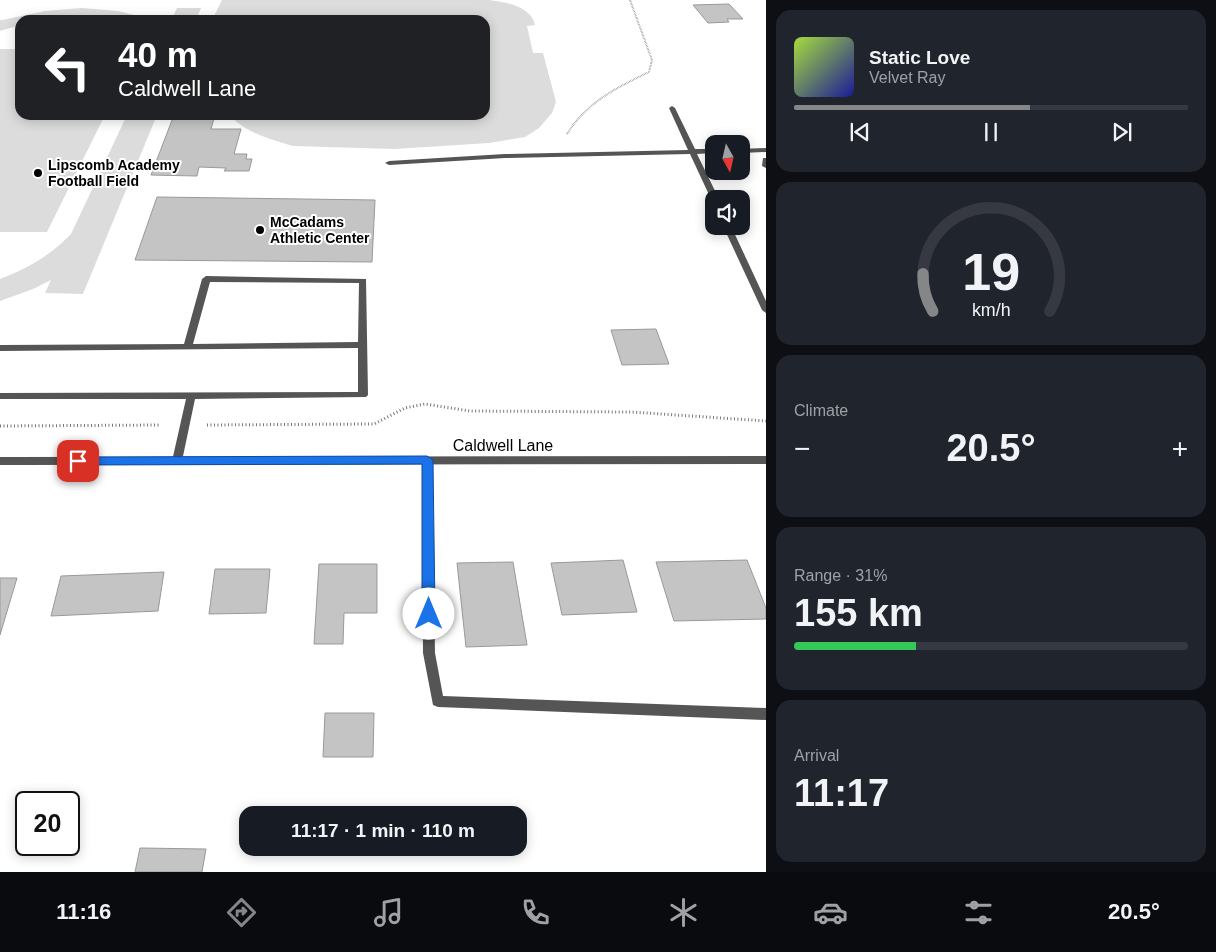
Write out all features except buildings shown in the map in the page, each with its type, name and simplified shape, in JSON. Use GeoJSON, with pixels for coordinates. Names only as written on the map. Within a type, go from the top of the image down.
{"type":"FeatureCollection","features":[{"type":"Feature","properties":{"kind":"street"},"geometry":{"type":"LineString","coordinates":[[672,108],[710,190]]}},
{"type":"Feature","properties":{"kind":"street"},"geometry":{"type":"LineString","coordinates":[[750,151],[766,150]]}},
{"type":"Feature","properties":{"kind":"street"},"geometry":{"type":"LineString","coordinates":[[389,163],[505,156],[705,151]]}},
{"type":"Feature","properties":{"kind":"street"},"geometry":{"type":"LineString","coordinates":[[766,160],[766,166]]}},
{"type":"Feature","properties":{"kind":"street"},"geometry":{"type":"LineString","coordinates":[[731,235],[766,310]]}},
{"type":"Feature","properties":{"kind":"street"},"geometry":{"type":"LineString","coordinates":[[0,396],[363,395],[363,281],[206,279],[188,346]]}},
{"type":"Feature","properties":{"kind":"street"},"geometry":{"type":"LineString","coordinates":[[0,348],[363,345]]}},
{"type":"Feature","properties":{"kind":"street"},"geometry":{"type":"LineString","coordinates":[[177,461],[191,396]]}},
{"type":"Feature","properties":{"kind":"street"},"geometry":{"type":"LineString","coordinates":[[427,460],[429,653],[438,701],[766,714]]}},
{"type":"Feature","properties":{"kind":"street","name":"Caldwell Lane"},"geometry":{"type":"LineString","coordinates":[[0,462],[766,460]]}},
{"type":"Feature","properties":{"kind":"path"},"geometry":{"type":"LineString","coordinates":[[564,138],[576,118],[601,95],[649,72],[652,60],[630,0]]}},
{"type":"Feature","properties":{"kind":"path"},"geometry":{"type":"LineString","coordinates":[[0,426],[374,424],[405,408],[425,404],[464,410],[631,412],[766,421]]}},
{"type":"Feature","properties":{"kind":"shaded area"},"geometry":{"type":"Polygon","coordinates":[[[222,0],[489,0],[510,4],[523,9],[533,19],[535,25],[527,26],[533,53],[543,53],[556,102],[552,113],[539,128],[525,137],[489,143],[394,149],[293,146],[285,144],[250,131],[235,120],[490,120],[490,15],[214,15],[222,0]]]}},
{"type":"Feature","properties":{"kind":"shaded area"},"geometry":{"type":"Polygon","coordinates":[[[82,8],[118,11],[134,15],[26,15],[45,11],[82,8]]]}},
{"type":"Feature","properties":{"kind":"shaded area"},"geometry":{"type":"Polygon","coordinates":[[[177,8],[201,8],[198,15],[174,15],[177,8]]]}},
{"type":"Feature","properties":{"kind":"shaded area"},"geometry":{"type":"Polygon","coordinates":[[[15,17],[15,26],[0,31],[0,20],[15,17]]]}},
{"type":"Feature","properties":{"kind":"shaded area","name":"Lipscomb Academy Football Field"},"geometry":{"type":"Polygon","coordinates":[[[0,49],[15,49],[15,120],[103,120],[47,232],[0,232],[0,49]]]}},
{"type":"Feature","properties":{"kind":"shaded area"},"geometry":{"type":"Polygon","coordinates":[[[125,120],[155,120],[83,294],[45,293],[51,280],[0,301],[0,279],[38,261],[71,234],[125,120]]]}},
{"type":"Feature","properties":{"kind":"place","name":"Lipscomb Academy Football Field"},"geometry":{"type":"Point","coordinates":[38,173]}},
{"type":"Feature","properties":{"kind":"place","name":"McCadams Athletic Center"},"geometry":{"type":"Point","coordinates":[260,230]}},
{"type":"Feature","properties":{"kind":"route"},"geometry":{"type":"LineString","coordinates":[[78,461],[427,460],[429,614]]}}]}
